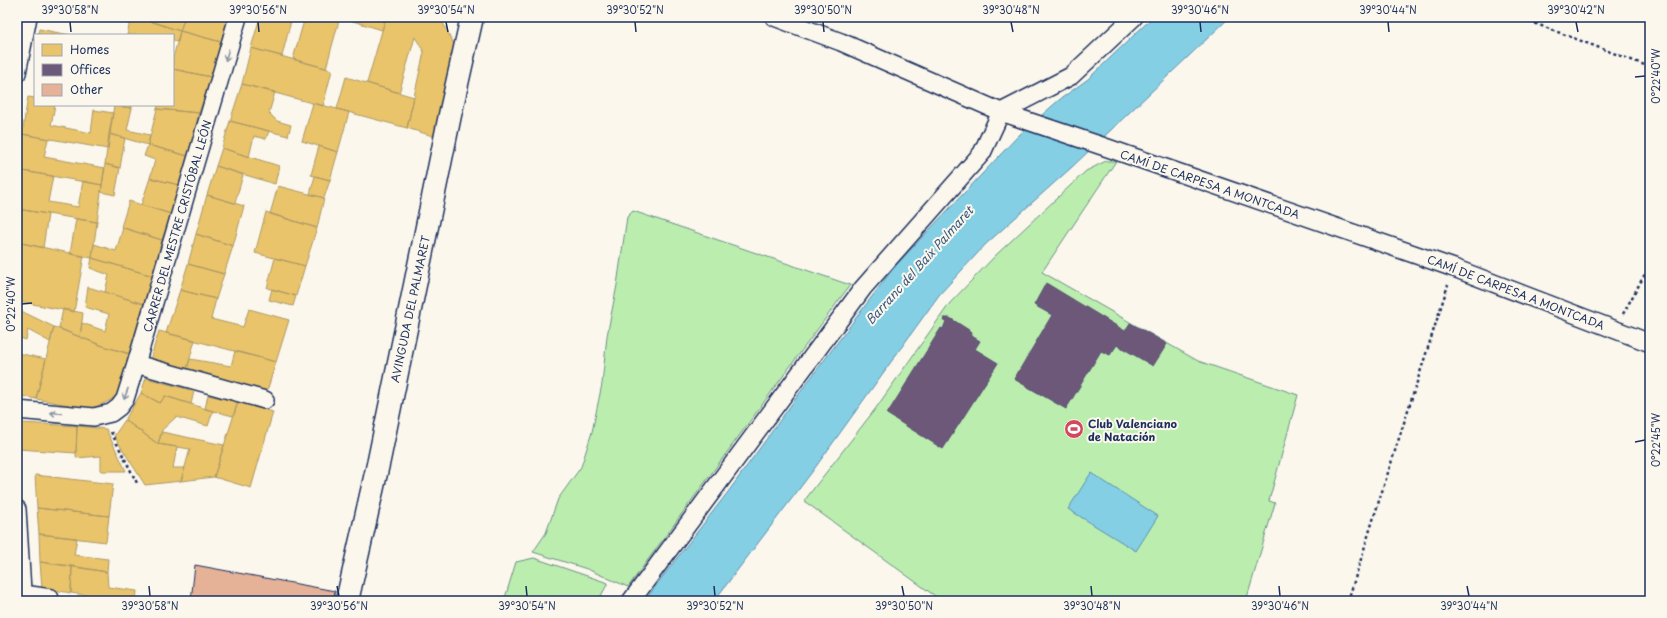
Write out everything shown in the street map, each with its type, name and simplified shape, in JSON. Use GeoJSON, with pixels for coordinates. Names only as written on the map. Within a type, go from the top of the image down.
{"type":"FeatureCollection","features":[{"type":"Feature","properties":{"kind":"street"},"geometry":{"type":"LineString","coordinates":[[17,73],[28,17]]}},
{"type":"Feature","properties":{"kind":"street","name":"CARRER DEL MESTRE CRISTÓBAL LEÓN"},"geometry":{"type":"LineString","coordinates":[[100,415],[119,407],[125,399],[238,17]]}},
{"type":"Feature","properties":{"kind":"street","name":"AVINGUDA DEL PALMARET"},"geometry":{"type":"LineString","coordinates":[[346,601],[379,460],[450,115],[472,17]]}},
{"type":"Feature","properties":{"kind":"street","name":"CAMÍ DE CARPESA A MONTCADA"},"geometry":{"type":"LineString","coordinates":[[774,17],[841,42],[1008,115],[1454,268],[1614,330],[1650,342]]}},
{"type":"Feature","properties":{"kind":"street"},"geometry":{"type":"LineString","coordinates":[[631,601],[863,288],[982,153],[1008,115],[1071,76],[1134,17]]}},
{"type":"Feature","properties":{"kind":"street"},"geometry":{"type":"LineString","coordinates":[[136,364],[264,400]]}},
{"type":"Feature","properties":{"kind":"street"},"geometry":{"type":"LineString","coordinates":[[17,410],[100,415]]}},
{"type":"Feature","properties":{"kind":"street"},"geometry":{"type":"LineString","coordinates":[[17,509],[20,591],[51,596],[53,601]]}},
{"type":"Feature","properties":{"kind":"path"},"geometry":{"type":"LineString","coordinates":[[1518,17],[1650,67]]}},
{"type":"Feature","properties":{"kind":"path"},"geometry":{"type":"LineString","coordinates":[[1614,330],[1650,265]]}},
{"type":"Feature","properties":{"kind":"path"},"geometry":{"type":"LineString","coordinates":[[1348,601],[1375,511],[1454,268]]}},
{"type":"Feature","properties":{"kind":"path"},"geometry":{"type":"LineString","coordinates":[[100,415],[138,485]]}},
{"type":"Feature","properties":{"kind":"green space","name":"Club Valenciano de Natación"},"geometry":{"type":"Polygon","coordinates":[[[1106,161],[1116,161],[1042,272],[1198,361],[1298,395],[1269,501],[1275,503],[1246,601],[942,601],[804,501],[876,408],[950,303],[996,255],[1086,171],[1106,161]]]}},
{"type":"Feature","properties":{"kind":"green space"},"geometry":{"type":"Polygon","coordinates":[[[633,211],[850,285],[628,587],[587,569],[533,552],[546,533],[558,499],[581,467],[592,432],[602,384],[607,336],[617,285],[627,217],[633,211]]]}},
{"type":"Feature","properties":{"kind":"green space"},"geometry":{"type":"Polygon","coordinates":[[[534,558],[608,583],[598,601],[504,601],[516,562],[534,558]]]}},
{"type":"Feature","properties":{"kind":"water","name":"Barranc del Baix Palmaret"},"geometry":{"type":"Polygon","coordinates":[[[1153,17],[1230,17],[1072,167],[986,244],[939,295],[812,472],[714,601],[645,601],[728,492],[807,383],[895,266],[1018,136],[1059,100],[1088,79],[1153,17]]]}},
{"type":"Feature","properties":{"kind":"water"},"geometry":{"type":"Polygon","coordinates":[[[1091,473],[1158,516],[1136,551],[1068,509],[1091,473]]]}},
{"type":"Feature","properties":{"kind":"building: Homes"},"geometry":{"type":"Polygon","coordinates":[[[131,17],[138,17],[180,31],[178,42],[174,41],[174,34],[127,34],[131,17]]]}},
{"type":"Feature","properties":{"kind":"building: Homes"},"geometry":{"type":"Polygon","coordinates":[[[138,17],[179,17],[184,19],[180,31],[138,17]]]}},
{"type":"Feature","properties":{"kind":"building: Homes"},"geometry":{"type":"Polygon","coordinates":[[[185,17],[228,17],[221,42],[180,31],[185,17]]]}},
{"type":"Feature","properties":{"kind":"building: Homes"},"geometry":{"type":"Polygon","coordinates":[[[260,17],[292,17],[282,56],[251,48],[260,17]]]}},
{"type":"Feature","properties":{"kind":"building: Homes"},"geometry":{"type":"Polygon","coordinates":[[[305,17],[340,17],[326,68],[293,59],[305,17]]]}},
{"type":"Feature","properties":{"kind":"building: Homes"},"geometry":{"type":"Polygon","coordinates":[[[340,17],[386,17],[382,30],[340,17]]]}},
{"type":"Feature","properties":{"kind":"building: Homes"},"geometry":{"type":"Polygon","coordinates":[[[386,17],[440,17],[458,52],[439,138],[407,128],[424,52],[415,37],[399,93],[367,83],[386,17]]]}},
{"type":"Feature","properties":{"kind":"building: Homes"},"geometry":{"type":"Polygon","coordinates":[[[39,29],[65,34],[38,34],[39,29]]]}},
{"type":"Feature","properties":{"kind":"building: Homes"},"geometry":{"type":"Polygon","coordinates":[[[180,31],[221,42],[211,77],[174,69],[174,54],[180,31]]]}},
{"type":"Feature","properties":{"kind":"building: Homes"},"geometry":{"type":"Polygon","coordinates":[[[251,48],[332,70],[323,106],[242,84],[251,48]]]}},
{"type":"Feature","properties":{"kind":"building: Homes"},"geometry":{"type":"Polygon","coordinates":[[[174,69],[211,77],[199,113],[157,109],[158,106],[174,106],[174,69]]]}},
{"type":"Feature","properties":{"kind":"building: Homes"},"geometry":{"type":"Polygon","coordinates":[[[346,77],[414,97],[407,128],[337,109],[346,77]]]}},
{"type":"Feature","properties":{"kind":"building: Homes"},"geometry":{"type":"Polygon","coordinates":[[[242,84],[275,92],[269,113],[277,121],[291,125],[288,136],[230,121],[242,84]]]}},
{"type":"Feature","properties":{"kind":"building: Homes"},"geometry":{"type":"Polygon","coordinates":[[[28,97],[34,98],[34,106],[55,106],[51,125],[91,133],[94,110],[113,113],[108,149],[22,134],[28,97]]]}},
{"type":"Feature","properties":{"kind":"building: Homes"},"geometry":{"type":"Polygon","coordinates":[[[313,103],[349,112],[338,152],[302,141],[313,103]]]}},
{"type":"Feature","properties":{"kind":"building: Homes"},"geometry":{"type":"Polygon","coordinates":[[[114,106],[132,106],[132,108],[114,106]]]}},
{"type":"Feature","properties":{"kind":"building: Homes"},"geometry":{"type":"Polygon","coordinates":[[[114,106],[132,108],[127,130],[150,135],[148,145],[109,134],[114,106]]]}},
{"type":"Feature","properties":{"kind":"building: Homes"},"geometry":{"type":"Polygon","coordinates":[[[157,109],[199,113],[188,156],[148,145],[157,109]]]}},
{"type":"Feature","properties":{"kind":"building: Homes"},"geometry":{"type":"Polygon","coordinates":[[[230,121],[269,131],[266,139],[254,136],[249,157],[222,148],[230,121]]]}},
{"type":"Feature","properties":{"kind":"building: Homes"},"geometry":{"type":"Polygon","coordinates":[[[22,134],[48,139],[44,157],[105,168],[102,185],[17,170],[17,158],[22,134]]]}},
{"type":"Feature","properties":{"kind":"building: Homes"},"geometry":{"type":"Polygon","coordinates":[[[109,134],[125,138],[120,168],[105,164],[109,134]]]}},
{"type":"Feature","properties":{"kind":"building: Homes"},"geometry":{"type":"Polygon","coordinates":[[[148,145],[188,156],[179,185],[150,178],[155,160],[144,156],[148,145]]]}},
{"type":"Feature","properties":{"kind":"building: Homes"},"geometry":{"type":"Polygon","coordinates":[[[319,146],[338,152],[330,180],[311,175],[319,146]]]}},
{"type":"Feature","properties":{"kind":"building: Homes"},"geometry":{"type":"Polygon","coordinates":[[[222,148],[279,166],[275,184],[216,166],[222,148]]]}},
{"type":"Feature","properties":{"kind":"building: Homes"},"geometry":{"type":"Polygon","coordinates":[[[105,164],[120,168],[115,195],[101,192],[105,164]]]}},
{"type":"Feature","properties":{"kind":"building: Homes"},"geometry":{"type":"Polygon","coordinates":[[[216,166],[243,175],[235,203],[207,195],[216,166]]]}},
{"type":"Feature","properties":{"kind":"building: Homes"},"geometry":{"type":"Polygon","coordinates":[[[17,170],[53,176],[48,202],[78,207],[83,181],[102,185],[97,222],[17,209],[17,170]]]}},
{"type":"Feature","properties":{"kind":"building: Homes"},"geometry":{"type":"Polygon","coordinates":[[[315,176],[330,180],[324,198],[310,194],[315,176]]]}},
{"type":"Feature","properties":{"kind":"building: Homes"},"geometry":{"type":"Polygon","coordinates":[[[150,178],[179,185],[171,214],[141,205],[150,178]]]}},
{"type":"Feature","properties":{"kind":"building: Homes"},"geometry":{"type":"Polygon","coordinates":[[[278,186],[324,198],[317,228],[270,214],[278,186]]]}},
{"type":"Feature","properties":{"kind":"building: Homes"},"geometry":{"type":"Polygon","coordinates":[[[207,195],[244,206],[233,246],[196,234],[207,195]]]}},
{"type":"Feature","properties":{"kind":"building: Homes"},"geometry":{"type":"Polygon","coordinates":[[[129,201],[171,214],[162,240],[121,227],[129,201]]]}},
{"type":"Feature","properties":{"kind":"building: Homes"},"geometry":{"type":"Polygon","coordinates":[[[17,209],[48,214],[43,248],[17,242],[17,209]]]}},
{"type":"Feature","properties":{"kind":"building: Homes"},"geometry":{"type":"Polygon","coordinates":[[[266,212],[317,228],[305,266],[255,253],[266,212]]]}},
{"type":"Feature","properties":{"kind":"building: Homes"},"geometry":{"type":"Polygon","coordinates":[[[76,219],[97,222],[92,258],[70,254],[76,219]]]}},
{"type":"Feature","properties":{"kind":"building: Homes"},"geometry":{"type":"Polygon","coordinates":[[[123,228],[162,240],[153,276],[92,258],[94,244],[116,251],[123,228]]]}},
{"type":"Feature","properties":{"kind":"building: Homes"},"geometry":{"type":"Polygon","coordinates":[[[196,234],[233,246],[224,274],[188,264],[196,234]]]}},
{"type":"Feature","properties":{"kind":"building: Homes"},"geometry":{"type":"Polygon","coordinates":[[[17,242],[84,256],[74,312],[17,301],[17,242]]]}},
{"type":"Feature","properties":{"kind":"building: Homes"},"geometry":{"type":"Polygon","coordinates":[[[92,258],[153,276],[144,304],[105,292],[109,275],[90,268],[92,258]]]}},
{"type":"Feature","properties":{"kind":"building: Homes"},"geometry":{"type":"Polygon","coordinates":[[[275,258],[305,266],[296,296],[267,288],[275,258]]]}},
{"type":"Feature","properties":{"kind":"building: Homes"},"geometry":{"type":"Polygon","coordinates":[[[188,264],[224,274],[216,299],[180,290],[188,264]]]}},
{"type":"Feature","properties":{"kind":"building: Homes"},"geometry":{"type":"Polygon","coordinates":[[[88,287],[144,304],[129,354],[80,337],[82,323],[105,331],[109,314],[85,307],[88,287]]]}},
{"type":"Feature","properties":{"kind":"building: Homes"},"geometry":{"type":"Polygon","coordinates":[[[272,289],[296,296],[293,306],[269,300],[272,289]]]}},
{"type":"Feature","properties":{"kind":"building: Homes"},"geometry":{"type":"Polygon","coordinates":[[[180,290],[216,299],[211,319],[243,327],[249,309],[289,320],[276,362],[166,333],[180,290]]]}},
{"type":"Feature","properties":{"kind":"building: Homes"},"geometry":{"type":"Polygon","coordinates":[[[17,301],[21,302],[17,318],[17,301]]]}},
{"type":"Feature","properties":{"kind":"building: Homes"},"geometry":{"type":"Polygon","coordinates":[[[63,309],[83,313],[80,337],[59,328],[63,309]]]}},
{"type":"Feature","properties":{"kind":"building: Homes"},"geometry":{"type":"Polygon","coordinates":[[[19,310],[54,327],[50,342],[28,330],[26,340],[17,337],[20,329],[17,328],[19,310]]]}},
{"type":"Feature","properties":{"kind":"building: Homes"},"geometry":{"type":"Polygon","coordinates":[[[54,327],[103,346],[131,354],[117,396],[92,408],[36,399],[54,327]]]}},
{"type":"Feature","properties":{"kind":"building: Homes"},"geometry":{"type":"Polygon","coordinates":[[[159,331],[195,340],[187,369],[150,360],[159,331]]]}},
{"type":"Feature","properties":{"kind":"building: Homes"},"geometry":{"type":"Polygon","coordinates":[[[235,351],[276,362],[267,391],[187,369],[190,359],[231,366],[235,351]]]}},
{"type":"Feature","properties":{"kind":"building: Homes"},"geometry":{"type":"Polygon","coordinates":[[[17,353],[46,359],[36,399],[17,395],[17,353]]]}},
{"type":"Feature","properties":{"kind":"building: Homes"},"geometry":{"type":"Polygon","coordinates":[[[146,378],[194,391],[191,404],[165,396],[160,403],[141,393],[146,378]]]}},
{"type":"Feature","properties":{"kind":"building: Homes"},"geometry":{"type":"Polygon","coordinates":[[[141,393],[160,403],[165,396],[213,411],[208,426],[176,417],[162,430],[158,444],[125,420],[141,393]]]}},
{"type":"Feature","properties":{"kind":"building: Homes"},"geometry":{"type":"Polygon","coordinates":[[[208,395],[238,402],[233,416],[205,409],[208,395]]]}},
{"type":"Feature","properties":{"kind":"building: Homes"},"geometry":{"type":"Polygon","coordinates":[[[238,402],[273,412],[251,488],[214,477],[238,402]]]}},
{"type":"Feature","properties":{"kind":"building: Homes"},"geometry":{"type":"Polygon","coordinates":[[[125,420],[158,444],[177,447],[173,468],[185,468],[181,481],[145,485],[114,436],[125,420]]]}},
{"type":"Feature","properties":{"kind":"building: Homes"},"geometry":{"type":"Polygon","coordinates":[[[21,423],[77,426],[76,453],[18,449],[21,423]]]}},
{"type":"Feature","properties":{"kind":"building: Homes"},"geometry":{"type":"Polygon","coordinates":[[[77,426],[106,429],[126,471],[101,471],[101,456],[76,458],[77,426]]]}},
{"type":"Feature","properties":{"kind":"building: Homes"},"geometry":{"type":"Polygon","coordinates":[[[162,432],[224,445],[214,477],[181,481],[190,449],[158,444],[162,432]]]}},
{"type":"Feature","properties":{"kind":"building: Homes"},"geometry":{"type":"Polygon","coordinates":[[[35,475],[113,484],[109,516],[37,508],[35,475]]]}},
{"type":"Feature","properties":{"kind":"building: Homes"},"geometry":{"type":"Polygon","coordinates":[[[37,508],[109,516],[106,542],[39,534],[37,508]]]}},
{"type":"Feature","properties":{"kind":"building: Homes"},"geometry":{"type":"Polygon","coordinates":[[[39,534],[77,538],[74,555],[108,559],[107,572],[40,562],[39,534]]]}},
{"type":"Feature","properties":{"kind":"building: Homes"},"geometry":{"type":"Polygon","coordinates":[[[40,562],[72,566],[71,593],[42,588],[40,562]]]}},
{"type":"Feature","properties":{"kind":"building: Homes"},"geometry":{"type":"Polygon","coordinates":[[[72,566],[107,572],[108,587],[137,591],[136,601],[121,601],[71,593],[72,566]]]}},
{"type":"Feature","properties":{"kind":"building: Homes"},"geometry":{"type":"Polygon","coordinates":[[[17,597],[44,601],[17,601],[17,597]]]}},
{"type":"Feature","properties":{"kind":"building: Offices"},"geometry":{"type":"Polygon","coordinates":[[[1046,283],[1125,331],[1130,323],[1167,344],[1153,366],[1117,345],[1110,355],[1101,351],[1066,409],[1014,379],[1052,315],[1034,305],[1046,283]]]}},
{"type":"Feature","properties":{"kind":"building: Offices"},"geometry":{"type":"Polygon","coordinates":[[[944,318],[950,318],[972,332],[970,335],[980,341],[975,349],[998,363],[943,449],[887,414],[941,328],[943,329],[946,321],[943,321],[944,318]]]}},
{"type":"Feature","properties":{"kind":"building: Other"},"geometry":{"type":"Polygon","coordinates":[[[195,565],[335,591],[333,601],[191,601],[195,565]]]}},
{"type":"Feature","properties":{"kind":"place","name":"Club Valenciano de Natación"},"geometry":{"type":"Point","coordinates":[1074,429]}}]}
